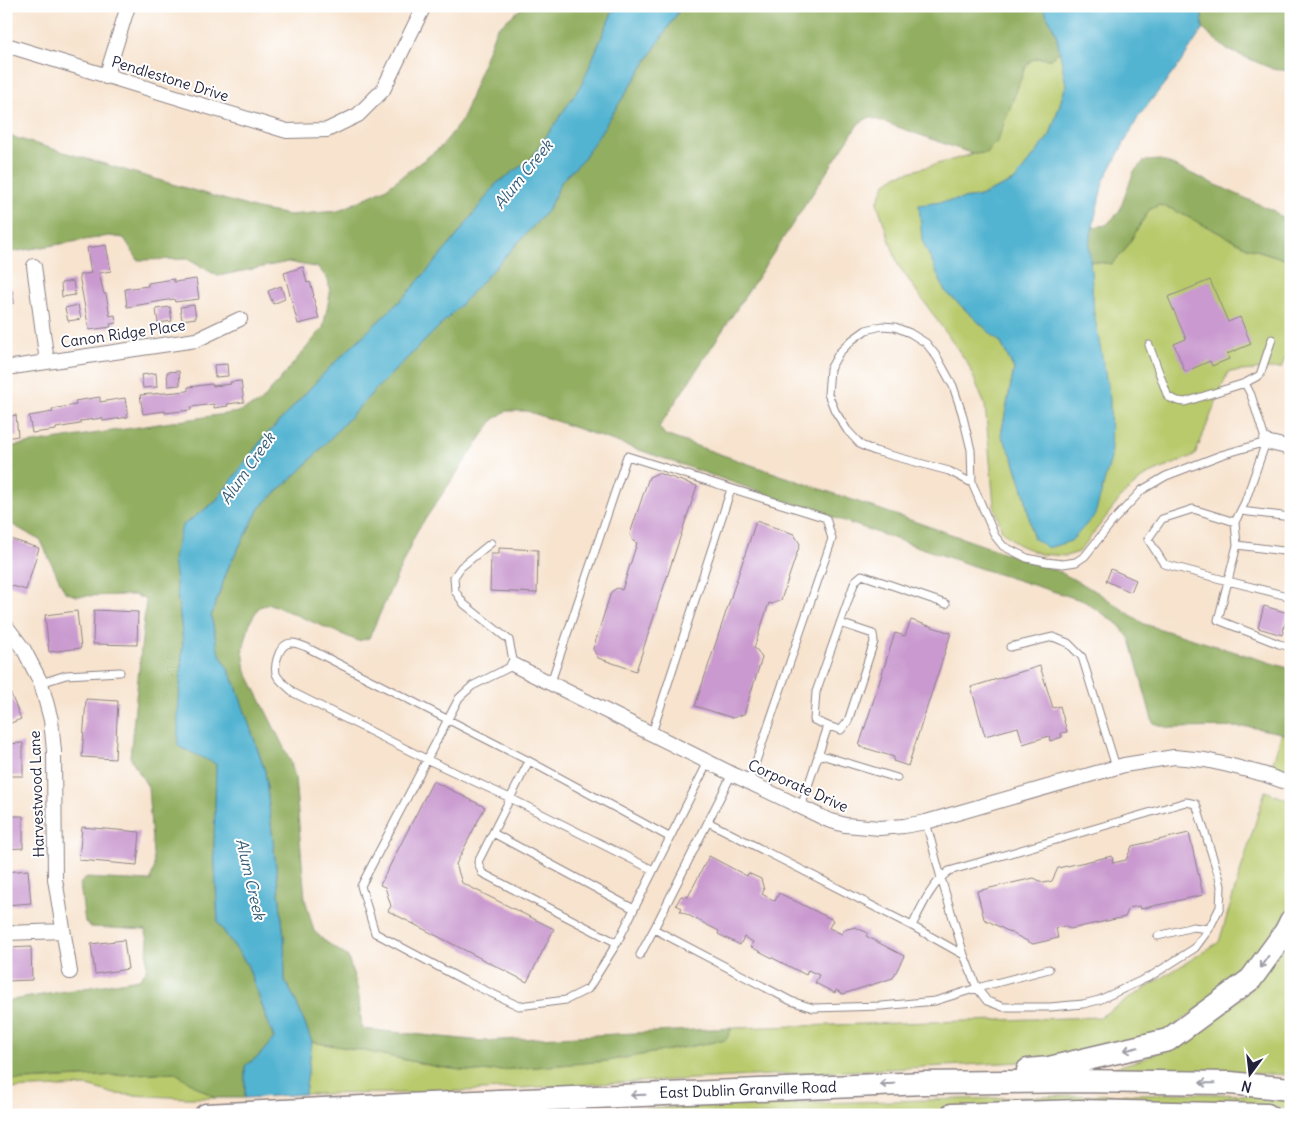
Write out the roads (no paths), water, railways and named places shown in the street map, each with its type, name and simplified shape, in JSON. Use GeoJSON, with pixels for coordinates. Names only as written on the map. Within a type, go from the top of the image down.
{"type":"FeatureCollection","features":[{"type":"Feature","properties":{"kind":"main road"},"geometry":{"type":"LineString","coordinates":[[924,1083],[1050,1068],[1168,1040],[1251,979],[1291,922]]}},
{"type":"Feature","properties":{"kind":"main road","name":"East Dublin Granville Road"},"geometry":{"type":"LineString","coordinates":[[206,1115],[924,1083],[1077,1081],[1230,1083],[1291,1089]]}},
{"type":"Feature","properties":{"kind":"main road"},"geometry":{"type":"LineString","coordinates":[[952,1115],[1078,1112],[1267,1115]]}},
{"type":"Feature","properties":{"kind":"street"},"geometry":{"type":"LineString","coordinates":[[106,77],[128,6]]}},
{"type":"Feature","properties":{"kind":"street","name":"Pendlestone Drive"},"geometry":{"type":"LineString","coordinates":[[6,45],[287,131],[327,130],[358,115],[383,90],[424,6]]}},
{"type":"Feature","properties":{"kind":"street"},"geometry":{"type":"LineString","coordinates":[[34,266],[47,362]]}},
{"type":"Feature","properties":{"kind":"street","name":"Canon Ridge Place"},"geometry":{"type":"LineString","coordinates":[[6,368],[196,340],[240,319]]}},
{"type":"Feature","properties":{"kind":"street"},"geometry":{"type":"LineString","coordinates":[[1266,442],[1291,448]]}},
{"type":"Feature","properties":{"kind":"street","name":"Harvestwood Lane"},"geometry":{"type":"LineString","coordinates":[[6,626],[24,650],[41,683],[51,720],[54,751],[56,879],[70,972]]}},
{"type":"Feature","properties":{"kind":"street","name":"Corporate Drive"},"geometry":{"type":"LineString","coordinates":[[514,665],[828,820],[858,827],[880,828],[926,822],[1116,767],[1174,757],[1220,763],[1291,779]]}},
{"type":"Feature","properties":{"kind":"street","name":"Corporate Drive"},"geometry":{"type":"LineString","coordinates":[[1263,774],[1291,784]]}},
{"type":"Feature","properties":{"kind":"street"},"geometry":{"type":"LineString","coordinates":[[6,933],[63,931]]}},
{"type":"Feature","properties":{"kind":"lane"},"geometry":{"type":"LineString","coordinates":[[972,483],[949,471],[875,451],[861,445],[848,430],[835,411],[828,394],[830,369],[840,353],[852,340],[866,330],[882,326],[895,327],[910,333],[926,343],[937,357],[953,386],[972,450],[972,483],[994,536],[1003,546],[1027,558],[1063,564],[1076,562],[1085,556],[1112,522],[1142,490],[1166,476],[1222,455],[1266,442]]}},
{"type":"Feature","properties":{"kind":"lane"},"geometry":{"type":"LineString","coordinates":[[1149,345],[1168,397],[1185,402],[1245,383],[1260,375],[1272,339]]}},
{"type":"Feature","properties":{"kind":"lane"},"geometry":{"type":"LineString","coordinates":[[1245,383],[1251,395],[1266,442],[1245,502],[1235,522],[1237,545],[1218,620],[1291,647]]}},
{"type":"Feature","properties":{"kind":"lane"},"geometry":{"type":"LineString","coordinates":[[550,682],[627,456],[826,518],[832,539],[748,782]]}},
{"type":"Feature","properties":{"kind":"lane"},"geometry":{"type":"LineString","coordinates":[[652,733],[731,488]]}},
{"type":"Feature","properties":{"kind":"lane"},"geometry":{"type":"LineString","coordinates":[[1235,522],[1193,509],[1162,519],[1148,539],[1164,564],[1291,597]]}},
{"type":"Feature","properties":{"kind":"lane"},"geometry":{"type":"LineString","coordinates":[[1241,511],[1291,517]]}},
{"type":"Feature","properties":{"kind":"lane"},"geometry":{"type":"LineString","coordinates":[[491,543],[461,567],[454,577],[455,591],[464,604],[510,640],[514,665],[472,686],[459,698],[361,886],[375,933],[465,981],[519,1006],[566,1000],[588,989],[617,943],[708,762]]}},
{"type":"Feature","properties":{"kind":"lane"},"geometry":{"type":"LineString","coordinates":[[1237,545],[1291,552]]}},
{"type":"Feature","properties":{"kind":"lane"},"geometry":{"type":"LineString","coordinates":[[840,623],[873,634],[874,642],[848,721],[841,730],[814,720],[816,692],[840,623],[855,580],[862,575],[946,604]]}},
{"type":"Feature","properties":{"kind":"lane"},"geometry":{"type":"LineString","coordinates":[[1010,647],[1053,637],[1068,643],[1082,657],[1116,767]]}},
{"type":"Feature","properties":{"kind":"lane"},"geometry":{"type":"LineString","coordinates":[[653,870],[294,693],[277,676],[276,667],[280,650],[286,644],[294,643],[306,647],[529,761],[669,837]]}},
{"type":"Feature","properties":{"kind":"lane"},"geometry":{"type":"LineString","coordinates":[[41,683],[66,676],[120,672]]}},
{"type":"Feature","properties":{"kind":"lane"},"geometry":{"type":"LineString","coordinates":[[801,807],[828,726]]}},
{"type":"Feature","properties":{"kind":"lane"},"geometry":{"type":"LineString","coordinates":[[818,754],[897,778]]}},
{"type":"Feature","properties":{"kind":"lane"},"geometry":{"type":"LineString","coordinates":[[529,761],[478,862],[482,873],[617,943]]}},
{"type":"Feature","properties":{"kind":"lane"},"geometry":{"type":"LineString","coordinates":[[640,955],[732,774]]}},
{"type":"Feature","properties":{"kind":"lane"},"geometry":{"type":"LineString","coordinates":[[912,926],[925,900],[941,878],[949,871],[1186,802],[1196,804],[1219,877],[1221,886],[1220,907],[1209,929],[1195,948],[1151,976],[1100,1000],[1083,1004],[1050,1007],[1003,1007],[987,1001],[977,988],[964,955],[941,878],[926,822]]}},
{"type":"Feature","properties":{"kind":"lane"},"geometry":{"type":"LineString","coordinates":[[708,822],[912,926],[964,955]]}},
{"type":"Feature","properties":{"kind":"lane"},"geometry":{"type":"LineString","coordinates":[[493,833],[634,908]]}},
{"type":"Feature","properties":{"kind":"lane"},"geometry":{"type":"LineString","coordinates":[[1158,936],[1193,928],[1209,929]]}},
{"type":"Feature","properties":{"kind":"lane"},"geometry":{"type":"LineString","coordinates":[[654,929],[791,1001],[813,1008],[882,1006],[935,1001],[1049,969]]}},
{"type":"Feature","properties":{"kind":"water","name":"Alum Creek"},"geometry":{"type":"Polygon","coordinates":[[[617,6],[682,6],[582,161],[562,180],[548,210],[454,312],[376,389],[301,470],[260,507],[229,566],[211,616],[218,650],[235,683],[265,771],[284,937],[285,981],[295,999],[312,1042],[305,1094],[245,1098],[245,1066],[260,1055],[274,1038],[247,964],[218,923],[214,847],[216,764],[178,746],[178,714],[183,641],[173,559],[182,526],[215,502],[261,441],[328,369],[406,295],[453,241],[496,184],[531,159],[582,84],[611,15],[617,6]]]}},
{"type":"Feature","properties":{"kind":"water"},"geometry":{"type":"Polygon","coordinates":[[[1042,6],[1200,6],[1203,29],[1179,65],[1139,116],[1103,182],[1089,244],[1094,314],[1110,399],[1111,458],[1095,515],[1071,541],[1048,548],[1033,538],[1025,496],[1013,458],[1001,435],[1014,369],[1001,343],[945,291],[922,240],[919,205],[977,197],[1014,181],[1050,135],[1066,85],[1056,33],[1042,6]]]}}]}
